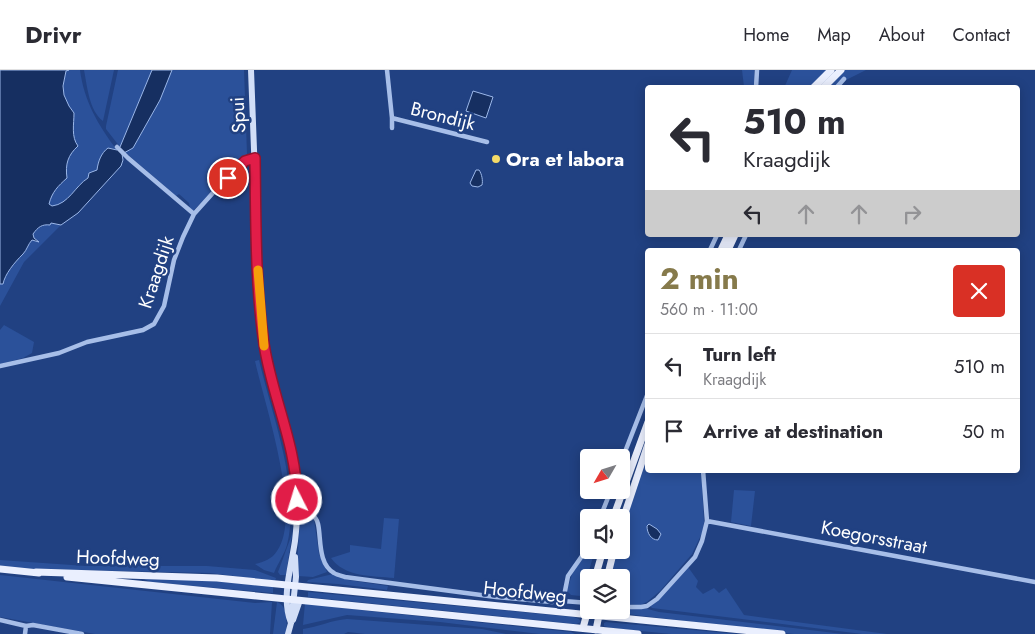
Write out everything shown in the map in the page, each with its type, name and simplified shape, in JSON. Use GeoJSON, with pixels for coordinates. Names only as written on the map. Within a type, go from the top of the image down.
{"type":"FeatureCollection","features":[{"type":"Feature","properties":{"kind":"main road","name":"Spui"},"geometry":{"type":"LineString","coordinates":[[251,70],[259,294],[264,344],[286,429],[297,486],[292,585]]}},
{"type":"Feature","properties":{"kind":"main road"},"geometry":{"type":"LineString","coordinates":[[816,85],[831,70]]}},
{"type":"Feature","properties":{"kind":"main road"},"geometry":{"type":"LineString","coordinates":[[826,85],[841,70]]}},
{"type":"Feature","properties":{"kind":"main road"},"geometry":{"type":"LineString","coordinates":[[616,509],[645,430]]}},
{"type":"Feature","properties":{"kind":"main road"},"geometry":{"type":"LineString","coordinates":[[626,509],[645,453]]}},
{"type":"Feature","properties":{"kind":"main road","name":"Hoofdweg"},"geometry":{"type":"LineString","coordinates":[[0,569],[583,631],[638,634]]}},
{"type":"Feature","properties":{"kind":"main road","name":"Hoofdweg"},"geometry":{"type":"LineString","coordinates":[[36,572],[197,577],[580,614]]}},
{"type":"Feature","properties":{"kind":"main road"},"geometry":{"type":"LineString","coordinates":[[288,634],[293,599],[292,585]]}},
{"type":"Feature","properties":{"kind":"main road"},"geometry":{"type":"LineString","coordinates":[[291,623],[288,614],[293,599]]}},
{"type":"Feature","properties":{"kind":"main road","name":"Hoofdweg"},"geometry":{"type":"LineString","coordinates":[[630,616],[782,634]]}},
{"type":"Feature","properties":{"kind":"main road"},"geometry":{"type":"LineString","coordinates":[[595,632],[598,619]]}},
{"type":"Feature","properties":{"kind":"street","name":"Brondijk"},"geometry":{"type":"LineString","coordinates":[[387,70],[392,128]]}},
{"type":"Feature","properties":{"kind":"street"},"geometry":{"type":"LineString","coordinates":[[756,85],[757,70]]}},
{"type":"Feature","properties":{"kind":"street"},"geometry":{"type":"LineString","coordinates":[[839,85],[844,79]]}},
{"type":"Feature","properties":{"kind":"street","name":"Brondijk"},"geometry":{"type":"LineString","coordinates":[[392,118],[487,142]]}},
{"type":"Feature","properties":{"kind":"street"},"geometry":{"type":"LineString","coordinates":[[118,147],[194,214]]}},
{"type":"Feature","properties":{"kind":"street","name":"Kraagdijk"},"geometry":{"type":"LineString","coordinates":[[0,366],[59,353],[87,342],[143,330],[154,324],[164,306],[174,260],[194,214],[245,161],[255,158]]}},
{"type":"Feature","properties":{"kind":"street"},"geometry":{"type":"LineString","coordinates":[[626,449],[645,401]]}},
{"type":"Feature","properties":{"kind":"street"},"geometry":{"type":"LineString","coordinates":[[630,607],[647,606],[657,599],[695,557],[702,541],[707,521],[703,473]]}},
{"type":"Feature","properties":{"kind":"street"},"geometry":{"type":"LineString","coordinates":[[297,514],[312,515],[317,520],[320,547],[324,561],[327,567],[334,573],[345,577],[496,596],[580,603]]}},
{"type":"Feature","properties":{"kind":"street","name":"Koegorsstraat"},"geometry":{"type":"LineString","coordinates":[[707,521],[1035,582]]}},
{"type":"Feature","properties":{"kind":"street"},"geometry":{"type":"LineString","coordinates":[[563,601],[568,576],[580,559]]}},
{"type":"Feature","properties":{"kind":"street"},"geometry":{"type":"LineString","coordinates":[[0,620],[26,626],[33,625],[82,634]]}},
{"type":"Feature","properties":{"kind":"street"},"geometry":{"type":"LineString","coordinates":[[25,634],[26,626]]}},
{"type":"Feature","properties":{"kind":"shaded area"},"geometry":{"type":"Polygon","coordinates":[[[0,70],[69,70],[66,71],[63,86],[64,95],[74,113],[74,135],[78,146],[68,160],[66,168],[67,178],[52,196],[49,204],[52,206],[63,202],[88,178],[89,173],[97,170],[103,152],[108,148],[117,150],[120,147],[152,70],[172,70],[160,100],[133,148],[122,154],[121,166],[78,213],[61,225],[51,223],[50,225],[40,226],[33,234],[34,238],[39,242],[32,240],[8,272],[3,284],[0,284],[0,70]]]}},
{"type":"Feature","properties":{"kind":"shaded area"},"geometry":{"type":"Polygon","coordinates":[[[80,70],[88,102],[117,150],[112,148],[97,170],[89,173],[88,178],[67,199],[58,205],[52,206],[49,204],[52,196],[67,178],[68,161],[71,153],[77,147],[73,135],[74,113],[64,95],[63,86],[66,71],[80,70]]]}},
{"type":"Feature","properties":{"kind":"shaded area"},"geometry":{"type":"Polygon","coordinates":[[[84,70],[114,70],[103,121],[98,117],[92,104],[84,70]]]}},
{"type":"Feature","properties":{"kind":"shaded area"},"geometry":{"type":"Polygon","coordinates":[[[118,70],[152,70],[120,147],[106,129],[118,70]]]}},
{"type":"Feature","properties":{"kind":"shaded area"},"geometry":{"type":"Polygon","coordinates":[[[172,70],[244,70],[247,154],[193,211],[189,203],[179,194],[176,196],[125,152],[133,148],[160,100],[172,70]]]}},
{"type":"Feature","properties":{"kind":"shaded area"},"geometry":{"type":"Polygon","coordinates":[[[742,70],[754,70],[755,85],[744,85],[742,70]]]}},
{"type":"Feature","properties":{"kind":"shaded area"},"geometry":{"type":"Polygon","coordinates":[[[792,70],[827,70],[812,85],[785,85],[792,70]]]}},
{"type":"Feature","properties":{"kind":"shaded area"},"geometry":{"type":"Polygon","coordinates":[[[845,70],[866,70],[840,85],[830,85],[845,70]]]}},
{"type":"Feature","properties":{"kind":"shaded area"},"geometry":{"type":"Polygon","coordinates":[[[473,91],[493,97],[486,118],[466,111],[473,91]]]}},
{"type":"Feature","properties":{"kind":"shaded area"},"geometry":{"type":"Polygon","coordinates":[[[476,170],[479,170],[481,173],[482,180],[482,185],[478,187],[472,186],[470,183],[476,170]]]}},
{"type":"Feature","properties":{"kind":"shaded area"},"geometry":{"type":"Polygon","coordinates":[[[51,223],[61,225],[24,262],[0,306],[0,284],[3,284],[3,279],[32,240],[37,240],[33,234],[41,227],[51,223]]]}},
{"type":"Feature","properties":{"kind":"shaded area"},"geometry":{"type":"Polygon","coordinates":[[[4,325],[34,342],[32,353],[23,358],[0,364],[0,330],[4,325]]]}},
{"type":"Feature","properties":{"kind":"shaded area"},"geometry":{"type":"Polygon","coordinates":[[[259,360],[283,452],[290,500],[290,523],[287,545],[274,573],[264,570],[255,564],[267,560],[277,551],[284,534],[286,512],[279,458],[255,361],[259,360]]]}},
{"type":"Feature","properties":{"kind":"shaded area"},"geometry":{"type":"Polygon","coordinates":[[[645,459],[645,473],[701,473],[704,522],[702,533],[692,554],[660,591],[647,602],[640,605],[630,604],[630,569],[612,569],[614,559],[630,559],[629,509],[645,459]],[[649,524],[648,532],[655,540],[661,534],[649,524]]]}},
{"type":"Feature","properties":{"kind":"shaded area"},"geometry":{"type":"Polygon","coordinates":[[[734,490],[755,491],[751,526],[731,522],[734,490]]]}},
{"type":"Feature","properties":{"kind":"shaded area"},"geometry":{"type":"Polygon","coordinates":[[[309,516],[314,520],[319,554],[327,572],[313,577],[298,576],[297,564],[300,522],[303,518],[309,516]]]}},
{"type":"Feature","properties":{"kind":"shaded area"},"geometry":{"type":"Polygon","coordinates":[[[384,518],[399,519],[394,578],[368,576],[351,572],[343,569],[331,558],[350,552],[350,545],[381,549],[384,518]]]}},
{"type":"Feature","properties":{"kind":"shaded area"},"geometry":{"type":"Polygon","coordinates":[[[649,524],[661,534],[658,540],[653,539],[649,534],[647,526],[649,524]]]}},
{"type":"Feature","properties":{"kind":"shaded area"},"geometry":{"type":"Polygon","coordinates":[[[292,534],[286,575],[280,575],[278,572],[292,534]]]}},
{"type":"Feature","properties":{"kind":"shaded area"},"geometry":{"type":"Polygon","coordinates":[[[582,559],[592,559],[590,569],[580,569],[580,596],[571,595],[567,591],[573,571],[582,559]]]}},
{"type":"Feature","properties":{"kind":"shaded area"},"geometry":{"type":"Polygon","coordinates":[[[0,560],[86,566],[207,566],[255,570],[276,578],[275,581],[210,573],[30,569],[0,566],[0,560]]]}},
{"type":"Feature","properties":{"kind":"shaded area"},"geometry":{"type":"Polygon","coordinates":[[[688,567],[698,581],[696,587],[703,594],[714,588],[719,593],[726,588],[744,615],[887,634],[862,634],[652,608],[650,606],[688,567]]]}},
{"type":"Feature","properties":{"kind":"shaded area"},"geometry":{"type":"Polygon","coordinates":[[[333,574],[348,580],[388,586],[387,590],[307,582],[308,580],[333,574]]]}},
{"type":"Feature","properties":{"kind":"shaded area"},"geometry":{"type":"Polygon","coordinates":[[[0,575],[255,603],[272,602],[270,634],[95,634],[0,617],[0,575]]]}},
{"type":"Feature","properties":{"kind":"shaded area"},"geometry":{"type":"Polygon","coordinates":[[[144,579],[198,580],[273,586],[273,593],[150,582],[144,579]]]}},
{"type":"Feature","properties":{"kind":"shaded area"},"geometry":{"type":"Polygon","coordinates":[[[308,592],[574,617],[581,622],[576,624],[308,597],[308,592]]]}},
{"type":"Feature","properties":{"kind":"shaded area"},"geometry":{"type":"Polygon","coordinates":[[[277,602],[281,604],[285,611],[287,634],[273,634],[277,602]]]}},
{"type":"Feature","properties":{"kind":"shaded area"},"geometry":{"type":"Polygon","coordinates":[[[305,603],[571,632],[575,634],[540,634],[440,622],[347,615],[303,625],[305,603]]]}},
{"type":"Feature","properties":{"kind":"shaded area"},"geometry":{"type":"Polygon","coordinates":[[[630,608],[644,608],[659,612],[843,634],[794,634],[630,614],[630,608]]]}},
{"type":"Feature","properties":{"kind":"shaded area"},"geometry":{"type":"Polygon","coordinates":[[[347,619],[482,629],[506,634],[365,634],[348,632],[344,634],[303,634],[303,629],[347,619]]]}},
{"type":"Feature","properties":{"kind":"shaded area"},"geometry":{"type":"Polygon","coordinates":[[[606,622],[736,634],[671,634],[611,628],[604,626],[606,622]]]}},
{"type":"Feature","properties":{"kind":"slow traffic"},"geometry":{"type":"LineString","coordinates":[[258,270],[264,346]]}},
{"type":"Feature","properties":{"kind":"place","name":"Ora et labora"},"geometry":{"type":"Point","coordinates":[496,159]}},
{"type":"Feature","properties":{"kind":"route"},"geometry":{"type":"LineString","coordinates":[[228,178],[245,161],[255,158],[259,294],[264,344],[277,402],[286,429],[297,486],[297,500]]}}]}
